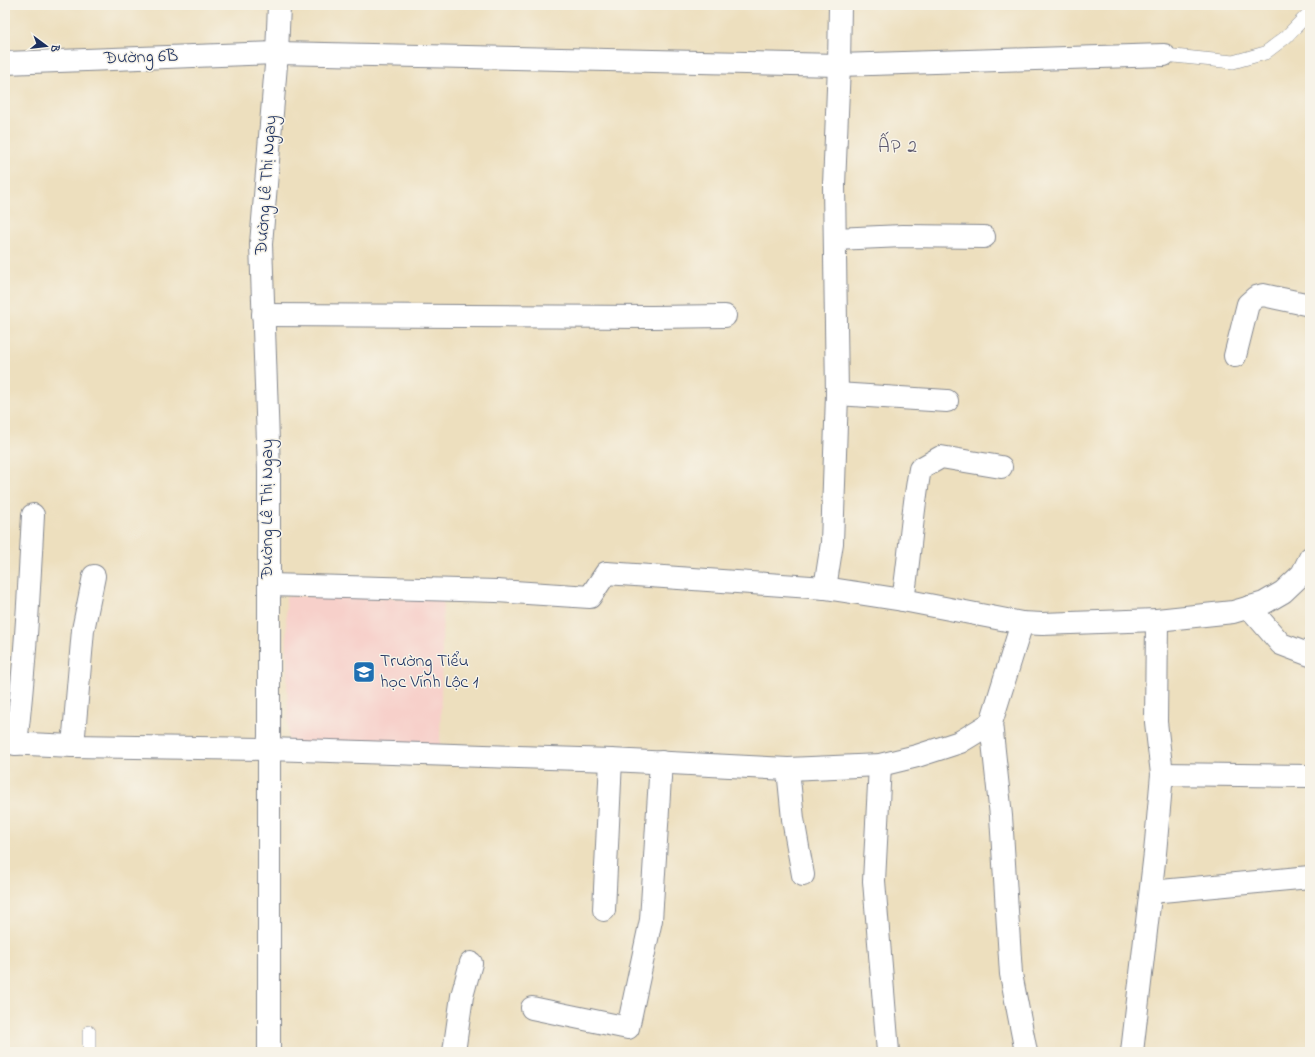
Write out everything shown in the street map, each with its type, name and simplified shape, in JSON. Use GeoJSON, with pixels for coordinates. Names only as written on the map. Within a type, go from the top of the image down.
{"type":"FeatureCollection","features":[{"type":"Feature","properties":{"kind":"street","name":"Đường Lê Thị Ngay"},"geometry":{"type":"LineString","coordinates":[[269,1052],[270,470],[261,244],[278,53],[279,5]]}},
{"type":"Feature","properties":{"kind":"street"},"geometry":{"type":"LineString","coordinates":[[825,588],[832,543],[837,394],[834,185],[840,5]]}},
{"type":"Feature","properties":{"kind":"street","name":"Đường 6B"},"geometry":{"type":"LineString","coordinates":[[5,63],[278,53],[839,65],[1164,55]]}},
{"type":"Feature","properties":{"kind":"street"},"geometry":{"type":"LineString","coordinates":[[835,239],[903,236],[984,237]]}},
{"type":"Feature","properties":{"kind":"street"},"geometry":{"type":"LineString","coordinates":[[1235,356],[1248,304],[1256,297],[1263,295],[1310,306]]}},
{"type":"Feature","properties":{"kind":"street"},"geometry":{"type":"LineString","coordinates":[[263,315],[725,316]]}},
{"type":"Feature","properties":{"kind":"street"},"geometry":{"type":"LineString","coordinates":[[837,394],[947,401]]}},
{"type":"Feature","properties":{"kind":"street"},"geometry":{"type":"LineString","coordinates":[[903,600],[920,469],[941,457],[1001,467]]}},
{"type":"Feature","properties":{"kind":"street"},"geometry":{"type":"LineString","coordinates":[[33,515],[27,629],[21,698],[10,743],[73,746],[611,760],[788,769],[880,765],[916,756],[960,742],[991,723]]}},
{"type":"Feature","properties":{"kind":"street"},"geometry":{"type":"LineString","coordinates":[[269,585],[497,591],[590,597],[606,573],[825,588],[903,600],[1022,623],[1042,624],[1157,620],[1233,612],[1264,603],[1283,592],[1302,574],[1310,558]]}},
{"type":"Feature","properties":{"kind":"street"},"geometry":{"type":"LineString","coordinates":[[73,746],[83,630],[94,576]]}},
{"type":"Feature","properties":{"kind":"street"},"geometry":{"type":"LineString","coordinates":[[1249,607],[1281,644],[1310,655]]}},
{"type":"Feature","properties":{"kind":"street"},"geometry":{"type":"LineString","coordinates":[[1132,1052],[1151,892],[1162,774],[1156,722],[1157,620]]}},
{"type":"Feature","properties":{"kind":"street"},"geometry":{"type":"LineString","coordinates":[[1022,623],[991,723],[1000,816],[1011,974],[1026,1052]]}},
{"type":"Feature","properties":{"kind":"street"},"geometry":{"type":"LineString","coordinates":[[604,910],[611,760]]}},
{"type":"Feature","properties":{"kind":"street"},"geometry":{"type":"LineString","coordinates":[[532,1008],[628,1028],[651,920],[661,762]]}},
{"type":"Feature","properties":{"kind":"street"},"geometry":{"type":"LineString","coordinates":[[880,765],[874,881],[888,1052]]}},
{"type":"Feature","properties":{"kind":"street"},"geometry":{"type":"LineString","coordinates":[[788,769],[793,819],[803,875]]}},
{"type":"Feature","properties":{"kind":"street"},"geometry":{"type":"LineString","coordinates":[[1162,774],[1310,776]]}},
{"type":"Feature","properties":{"kind":"street"},"geometry":{"type":"LineString","coordinates":[[1151,892],[1310,877]]}},
{"type":"Feature","properties":{"kind":"street"},"geometry":{"type":"LineString","coordinates":[[454,1052],[462,996],[471,963]]}},
{"type":"Feature","properties":{"kind":"lane"},"geometry":{"type":"LineString","coordinates":[[1164,55],[1233,62],[1265,52],[1286,37],[1310,12]]}},
{"type":"Feature","properties":{"kind":"lane"},"geometry":{"type":"LineString","coordinates":[[89,1052],[90,1032]]}},
{"type":"Feature","properties":{"kind":"shaded area","name":"Trường Tiểu học Vĩnh Lộc 1"},"geometry":{"type":"Polygon","coordinates":[[[286,596],[443,599],[440,746],[288,745],[286,596]]]}},
{"type":"Feature","properties":{"kind":"place","name":"Trường Tiểu học Vĩnh Lộc 1"},"geometry":{"type":"Point","coordinates":[364,672]}},
{"type":"Feature","properties":{"kind":"district","name":"ẤP 2"},"geometry":{"type":"Point","coordinates":[898,147]}}]}
